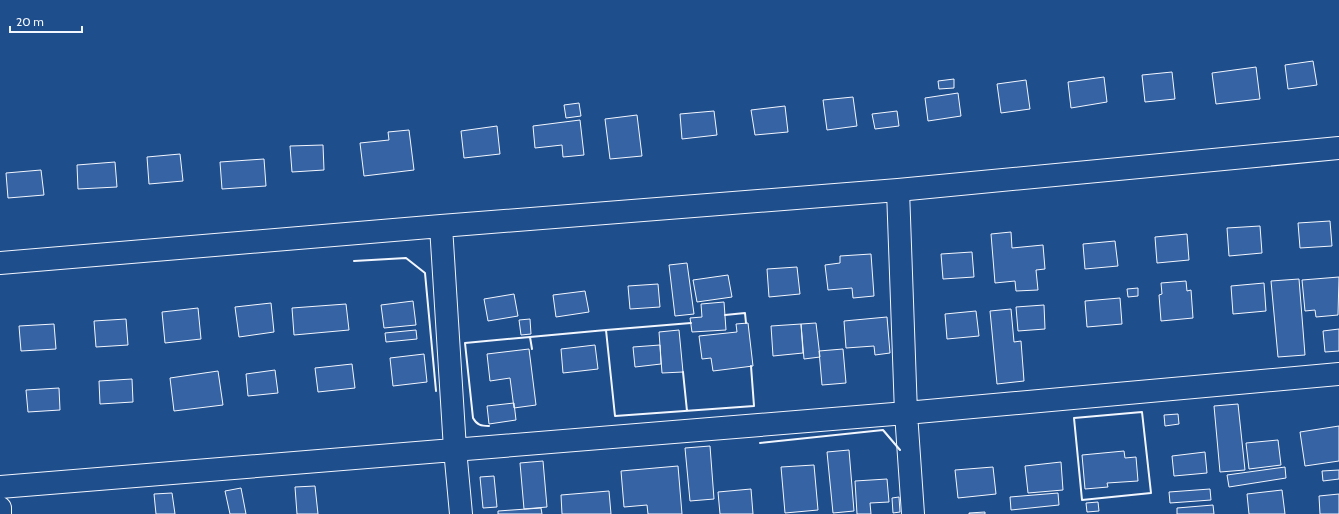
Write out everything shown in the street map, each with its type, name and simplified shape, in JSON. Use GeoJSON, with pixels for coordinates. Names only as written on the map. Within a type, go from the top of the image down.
{"type":"FeatureCollection","features":[{"type":"Feature","properties":{"kind":"street"},"geometry":{"type":"LineString","coordinates":[[0,263],[898,190],[1339,148]]}},
{"type":"Feature","properties":{"kind":"street"},"geometry":{"type":"LineString","coordinates":[[898,190],[906,413],[913,514]]}},
{"type":"Feature","properties":{"kind":"street"},"geometry":{"type":"LineString","coordinates":[[441,226],[455,449],[461,514]]}},
{"type":"Feature","properties":{"kind":"street"},"geometry":{"type":"LineString","coordinates":[[0,487],[906,413],[1339,374]]}},
{"type":"Feature","properties":{"kind":"street"},"geometry":{"type":"LineString","coordinates":[[0,508],[0,514]]}},
{"type":"Feature","properties":{"kind":"building"},"geometry":{"type":"Polygon","coordinates":[[[1313,61],[1317,85],[1288,89],[1285,65],[1313,61]]]}},
{"type":"Feature","properties":{"kind":"building"},"geometry":{"type":"Polygon","coordinates":[[[1256,67],[1260,99],[1216,104],[1212,73],[1256,67]]]}},
{"type":"Feature","properties":{"kind":"building"},"geometry":{"type":"Polygon","coordinates":[[[1172,72],[1175,99],[1145,102],[1142,75],[1172,72]]]}},
{"type":"Feature","properties":{"kind":"building"},"geometry":{"type":"Polygon","coordinates":[[[1104,77],[1107,102],[1071,108],[1068,82],[1104,77]]]}},
{"type":"Feature","properties":{"kind":"building"},"geometry":{"type":"Polygon","coordinates":[[[954,79],[954,88],[939,89],[938,81],[954,79]]]}},
{"type":"Feature","properties":{"kind":"building"},"geometry":{"type":"Polygon","coordinates":[[[1026,80],[1030,109],[1001,113],[997,84],[1026,80]]]}},
{"type":"Feature","properties":{"kind":"building"},"geometry":{"type":"Polygon","coordinates":[[[958,93],[961,116],[928,121],[925,98],[958,93]]]}},
{"type":"Feature","properties":{"kind":"building"},"geometry":{"type":"Polygon","coordinates":[[[853,97],[857,126],[827,130],[823,100],[853,97]]]}},
{"type":"Feature","properties":{"kind":"building"},"geometry":{"type":"Polygon","coordinates":[[[579,103],[581,116],[566,118],[564,105],[579,103]]]}},
{"type":"Feature","properties":{"kind":"building"},"geometry":{"type":"Polygon","coordinates":[[[785,106],[788,132],[755,135],[751,110],[785,106]]]}},
{"type":"Feature","properties":{"kind":"building"},"geometry":{"type":"Polygon","coordinates":[[[714,111],[717,135],[682,139],[680,114],[714,111]]]}},
{"type":"Feature","properties":{"kind":"building"},"geometry":{"type":"Polygon","coordinates":[[[897,111],[899,126],[875,129],[872,114],[897,111]]]}},
{"type":"Feature","properties":{"kind":"building"},"geometry":{"type":"Polygon","coordinates":[[[637,115],[642,156],[610,159],[605,119],[637,115]]]}},
{"type":"Feature","properties":{"kind":"building"},"geometry":{"type":"Polygon","coordinates":[[[580,120],[584,155],[563,157],[562,145],[535,148],[533,126],[580,120]]]}},
{"type":"Feature","properties":{"kind":"building"},"geometry":{"type":"Polygon","coordinates":[[[497,126],[500,154],[464,158],[461,131],[497,126]]]}},
{"type":"Feature","properties":{"kind":"building"},"geometry":{"type":"Polygon","coordinates":[[[409,130],[414,170],[364,176],[360,143],[389,140],[388,132],[409,130]]]}},
{"type":"Feature","properties":{"kind":"building"},"geometry":{"type":"Polygon","coordinates":[[[323,145],[324,170],[292,172],[290,146],[323,145]]]}},
{"type":"Feature","properties":{"kind":"building"},"geometry":{"type":"Polygon","coordinates":[[[180,154],[183,181],[149,184],[147,157],[180,154]]]}},
{"type":"Feature","properties":{"kind":"building"},"geometry":{"type":"Polygon","coordinates":[[[264,159],[266,186],[222,189],[220,162],[264,159]]]}},
{"type":"Feature","properties":{"kind":"building"},"geometry":{"type":"Polygon","coordinates":[[[115,162],[117,187],[78,189],[77,165],[115,162]]]}},
{"type":"Feature","properties":{"kind":"building"},"geometry":{"type":"Polygon","coordinates":[[[41,170],[44,195],[8,198],[6,173],[41,170]]]}},
{"type":"Feature","properties":{"kind":"building"},"geometry":{"type":"Polygon","coordinates":[[[1330,221],[1332,246],[1300,248],[1298,223],[1330,221]]]}},
{"type":"Feature","properties":{"kind":"building"},"geometry":{"type":"Polygon","coordinates":[[[1260,226],[1262,253],[1229,256],[1227,228],[1260,226]]]}},
{"type":"Feature","properties":{"kind":"building"},"geometry":{"type":"Polygon","coordinates":[[[1011,232],[1012,248],[1043,245],[1045,269],[1036,270],[1038,290],[1016,291],[1015,281],[995,283],[991,234],[1011,232]]]}},
{"type":"Feature","properties":{"kind":"building"},"geometry":{"type":"Polygon","coordinates":[[[1187,234],[1189,260],[1157,263],[1155,237],[1187,234]]]}},
{"type":"Feature","properties":{"kind":"building"},"geometry":{"type":"Polygon","coordinates":[[[1115,241],[1118,266],[1085,269],[1083,244],[1115,241]]]}},
{"type":"Feature","properties":{"kind":"building"},"geometry":{"type":"Polygon","coordinates":[[[972,252],[974,277],[943,279],[941,254],[972,252]]]}},
{"type":"Feature","properties":{"kind":"building"},"geometry":{"type":"Polygon","coordinates":[[[871,254],[874,296],[853,298],[852,288],[828,290],[825,265],[840,263],[840,256],[871,254]]]}},
{"type":"Feature","properties":{"kind":"building"},"geometry":{"type":"Polygon","coordinates":[[[687,263],[694,314],[675,316],[669,265],[687,263]]]}},
{"type":"Feature","properties":{"kind":"building"},"geometry":{"type":"Polygon","coordinates":[[[797,267],[800,294],[769,297],[767,269],[797,267]]]}},
{"type":"Feature","properties":{"kind":"building"},"geometry":{"type":"Polygon","coordinates":[[[728,275],[732,297],[697,302],[693,280],[728,275]]]}},
{"type":"Feature","properties":{"kind":"building"},"geometry":{"type":"Polygon","coordinates":[[[1339,277],[1338,315],[1316,317],[1315,310],[1305,311],[1302,280],[1339,277]]]}},
{"type":"Feature","properties":{"kind":"building"},"geometry":{"type":"Polygon","coordinates":[[[1299,279],[1305,355],[1278,357],[1271,281],[1299,279]]]}},
{"type":"Feature","properties":{"kind":"building"},"geometry":{"type":"Polygon","coordinates":[[[1186,281],[1187,291],[1191,290],[1193,318],[1161,321],[1159,295],[1162,294],[1161,283],[1186,281]]]}},
{"type":"Feature","properties":{"kind":"building"},"geometry":{"type":"Polygon","coordinates":[[[1264,283],[1266,311],[1233,314],[1231,286],[1264,283]]]}},
{"type":"Feature","properties":{"kind":"building"},"geometry":{"type":"Polygon","coordinates":[[[658,284],[660,307],[630,309],[628,286],[658,284]]]}},
{"type":"Feature","properties":{"kind":"building"},"geometry":{"type":"Polygon","coordinates":[[[1138,288],[1138,296],[1128,297],[1127,289],[1138,288]]]}},
{"type":"Feature","properties":{"kind":"building"},"geometry":{"type":"Polygon","coordinates":[[[585,291],[589,312],[556,317],[553,295],[585,291]]]}},
{"type":"Feature","properties":{"kind":"building"},"geometry":{"type":"Polygon","coordinates":[[[514,294],[518,316],[488,321],[484,299],[514,294]]]}},
{"type":"Feature","properties":{"kind":"building"},"geometry":{"type":"Polygon","coordinates":[[[1120,298],[1122,324],[1087,327],[1085,301],[1120,298]]]}},
{"type":"Feature","properties":{"kind":"building"},"geometry":{"type":"Polygon","coordinates":[[[413,301],[416,325],[384,328],[381,305],[413,301]]]}},
{"type":"Feature","properties":{"kind":"building"},"geometry":{"type":"Polygon","coordinates":[[[724,302],[726,330],[692,332],[690,318],[702,317],[701,304],[724,302]]]}},
{"type":"Feature","properties":{"kind":"building"},"geometry":{"type":"Polygon","coordinates":[[[271,303],[274,332],[239,337],[235,307],[271,303]]]}},
{"type":"Feature","properties":{"kind":"building"},"geometry":{"type":"Polygon","coordinates":[[[346,304],[349,330],[294,335],[292,308],[346,304]]]}},
{"type":"Feature","properties":{"kind":"building"},"geometry":{"type":"Polygon","coordinates":[[[1044,305],[1045,329],[1018,331],[1016,307],[1044,305]]]}},
{"type":"Feature","properties":{"kind":"building"},"geometry":{"type":"Polygon","coordinates":[[[198,308],[201,339],[165,343],[162,312],[198,308]]]}},
{"type":"Feature","properties":{"kind":"building"},"geometry":{"type":"Polygon","coordinates":[[[1011,309],[1014,342],[1021,341],[1024,381],[997,384],[990,311],[1011,309]]]}},
{"type":"Feature","properties":{"kind":"building"},"geometry":{"type":"Polygon","coordinates":[[[976,311],[979,336],[947,339],[945,314],[976,311]]]}},
{"type":"Feature","properties":{"kind":"building"},"geometry":{"type":"Polygon","coordinates":[[[887,317],[890,353],[875,355],[874,346],[846,348],[844,321],[887,317]]]}},
{"type":"Feature","properties":{"kind":"building"},"geometry":{"type":"Polygon","coordinates":[[[126,319],[128,345],[96,347],[94,321],[126,319]]]}},
{"type":"Feature","properties":{"kind":"building"},"geometry":{"type":"Polygon","coordinates":[[[530,319],[531,334],[521,335],[519,320],[530,319]]]}},
{"type":"Feature","properties":{"kind":"building"},"geometry":{"type":"Polygon","coordinates":[[[748,323],[753,366],[713,371],[711,358],[702,359],[699,336],[737,332],[736,324],[748,323]]]}},
{"type":"Feature","properties":{"kind":"building"},"geometry":{"type":"Polygon","coordinates":[[[816,323],[820,357],[804,359],[801,324],[816,323]]]}},
{"type":"Feature","properties":{"kind":"building"},"geometry":{"type":"Polygon","coordinates":[[[54,324],[56,349],[21,351],[19,326],[54,324]]]}},
{"type":"Feature","properties":{"kind":"building"},"geometry":{"type":"Polygon","coordinates":[[[801,324],[803,353],[773,356],[771,326],[801,324]]]}},
{"type":"Feature","properties":{"kind":"building"},"geometry":{"type":"Polygon","coordinates":[[[1339,329],[1339,351],[1325,352],[1323,331],[1339,329]]]}},
{"type":"Feature","properties":{"kind":"building"},"geometry":{"type":"Polygon","coordinates":[[[416,330],[417,339],[386,342],[385,333],[416,330]]]}},
{"type":"Feature","properties":{"kind":"building"},"geometry":{"type":"Polygon","coordinates":[[[679,330],[683,372],[662,373],[659,332],[679,330]]]}},
{"type":"Feature","properties":{"kind":"building"},"geometry":{"type":"Polygon","coordinates":[[[595,345],[598,369],[563,373],[561,349],[595,345]]]}},
{"type":"Feature","properties":{"kind":"building"},"geometry":{"type":"Polygon","coordinates":[[[660,345],[661,364],[635,367],[633,347],[660,345]]]}},
{"type":"Feature","properties":{"kind":"building"},"geometry":{"type":"Polygon","coordinates":[[[529,349],[536,405],[514,408],[510,378],[490,381],[487,354],[529,349]]]}},
{"type":"Feature","properties":{"kind":"building"},"geometry":{"type":"Polygon","coordinates":[[[843,349],[846,383],[822,385],[819,351],[843,349]]]}},
{"type":"Feature","properties":{"kind":"building"},"geometry":{"type":"Polygon","coordinates":[[[424,354],[427,382],[393,386],[390,358],[424,354]]]}},
{"type":"Feature","properties":{"kind":"building"},"geometry":{"type":"Polygon","coordinates":[[[352,364],[355,388],[318,392],[315,368],[352,364]]]}},
{"type":"Feature","properties":{"kind":"building"},"geometry":{"type":"Polygon","coordinates":[[[275,370],[278,393],[248,396],[246,374],[275,370]]]}},
{"type":"Feature","properties":{"kind":"building"},"geometry":{"type":"Polygon","coordinates":[[[218,371],[223,405],[174,411],[170,378],[218,371]]]}},
{"type":"Feature","properties":{"kind":"building"},"geometry":{"type":"Polygon","coordinates":[[[132,379],[133,402],[100,404],[99,381],[132,379]]]}},
{"type":"Feature","properties":{"kind":"building"},"geometry":{"type":"Polygon","coordinates":[[[59,388],[60,410],[28,412],[26,390],[59,388]]]}},
{"type":"Feature","properties":{"kind":"building"},"geometry":{"type":"Polygon","coordinates":[[[514,403],[516,420],[489,424],[487,406],[514,403]]]}},
{"type":"Feature","properties":{"kind":"building"},"geometry":{"type":"Polygon","coordinates":[[[1238,404],[1245,470],[1220,472],[1214,406],[1238,404]]]}},
{"type":"Feature","properties":{"kind":"building"},"geometry":{"type":"Polygon","coordinates":[[[1178,414],[1179,424],[1165,426],[1164,415],[1178,414]]]}},
{"type":"Feature","properties":{"kind":"building"},"geometry":{"type":"Polygon","coordinates":[[[1339,426],[1339,461],[1305,466],[1300,432],[1339,426]]]}},
{"type":"Feature","properties":{"kind":"building"},"geometry":{"type":"Polygon","coordinates":[[[1278,440],[1281,465],[1249,469],[1246,443],[1278,440]]]}},
{"type":"Feature","properties":{"kind":"building"},"geometry":{"type":"Polygon","coordinates":[[[710,446],[714,499],[690,501],[685,448],[710,446]]]}},
{"type":"Feature","properties":{"kind":"building"},"geometry":{"type":"Polygon","coordinates":[[[849,450],[854,511],[833,513],[827,452],[849,450]]]}},
{"type":"Feature","properties":{"kind":"building"},"geometry":{"type":"Polygon","coordinates":[[[1124,451],[1125,458],[1136,457],[1138,481],[1107,483],[1108,487],[1085,489],[1082,455],[1124,451]]]}},
{"type":"Feature","properties":{"kind":"building"},"geometry":{"type":"Polygon","coordinates":[[[1205,452],[1207,473],[1174,476],[1172,456],[1205,452]]]}},
{"type":"Feature","properties":{"kind":"building"},"geometry":{"type":"Polygon","coordinates":[[[543,461],[547,507],[524,509],[520,463],[543,461]]]}},
{"type":"Feature","properties":{"kind":"building"},"geometry":{"type":"Polygon","coordinates":[[[1061,462],[1063,490],[1028,493],[1025,466],[1061,462]]]}},
{"type":"Feature","properties":{"kind":"building"},"geometry":{"type":"Polygon","coordinates":[[[814,465],[818,510],[785,513],[781,467],[814,465]]]}},
{"type":"Feature","properties":{"kind":"building"},"geometry":{"type":"Polygon","coordinates":[[[678,466],[682,514],[648,514],[647,505],[624,507],[621,471],[678,466]]]}},
{"type":"Feature","properties":{"kind":"building"},"geometry":{"type":"Polygon","coordinates":[[[993,467],[996,494],[958,498],[955,470],[993,467]]]}},
{"type":"Feature","properties":{"kind":"building"},"geometry":{"type":"Polygon","coordinates":[[[1285,467],[1286,478],[1229,487],[1227,475],[1285,467]]]}},
{"type":"Feature","properties":{"kind":"building"},"geometry":{"type":"Polygon","coordinates":[[[1339,470],[1339,479],[1323,481],[1322,471],[1339,470]]]}},
{"type":"Feature","properties":{"kind":"building"},"geometry":{"type":"Polygon","coordinates":[[[494,476],[497,507],[483,508],[480,477],[494,476]]]}},
{"type":"Feature","properties":{"kind":"building"},"geometry":{"type":"Polygon","coordinates":[[[887,479],[889,502],[870,503],[871,514],[857,514],[855,481],[887,479]]]}},
{"type":"Feature","properties":{"kind":"building"},"geometry":{"type":"Polygon","coordinates":[[[315,486],[318,514],[297,514],[295,487],[315,486]]]}},
{"type":"Feature","properties":{"kind":"building"},"geometry":{"type":"Polygon","coordinates":[[[241,488],[246,514],[230,514],[225,491],[241,488]]]}},
{"type":"Feature","properties":{"kind":"building"},"geometry":{"type":"Polygon","coordinates":[[[751,489],[753,514],[720,514],[718,492],[751,489]]]}},
{"type":"Feature","properties":{"kind":"building"},"geometry":{"type":"Polygon","coordinates":[[[1210,489],[1211,500],[1170,503],[1169,492],[1210,489]]]}},
{"type":"Feature","properties":{"kind":"building"},"geometry":{"type":"Polygon","coordinates":[[[1282,490],[1285,514],[1249,514],[1247,494],[1282,490]]]}},
{"type":"Feature","properties":{"kind":"building"},"geometry":{"type":"Polygon","coordinates":[[[609,491],[611,514],[562,514],[561,495],[609,491]]]}},
{"type":"Feature","properties":{"kind":"building"},"geometry":{"type":"Polygon","coordinates":[[[172,493],[175,514],[156,514],[154,494],[172,493]]]}},
{"type":"Feature","properties":{"kind":"building"},"geometry":{"type":"Polygon","coordinates":[[[1058,493],[1059,505],[1011,510],[1010,497],[1058,493]]]}},
{"type":"Feature","properties":{"kind":"building"},"geometry":{"type":"Polygon","coordinates":[[[1339,494],[1339,514],[1320,514],[1319,496],[1339,494]]]}},
{"type":"Feature","properties":{"kind":"building"},"geometry":{"type":"Polygon","coordinates":[[[899,497],[900,512],[893,513],[892,498],[899,497]]]}},
{"type":"Feature","properties":{"kind":"building"},"geometry":{"type":"Polygon","coordinates":[[[1098,502],[1099,511],[1087,512],[1086,503],[1098,502]]]}},
{"type":"Feature","properties":{"kind":"building"},"geometry":{"type":"Polygon","coordinates":[[[1213,505],[1214,514],[1177,514],[1177,508],[1213,505]]]}},
{"type":"Feature","properties":{"kind":"building"},"geometry":{"type":"Polygon","coordinates":[[[541,508],[542,514],[498,514],[498,511],[541,508]]]}},
{"type":"Feature","properties":{"kind":"building"},"geometry":{"type":"Polygon","coordinates":[[[985,512],[985,514],[969,514],[969,513],[985,512]]]}},
{"type":"Feature","properties":{"kind":"wall"},"geometry":{"type":"LineString","coordinates":[[354,261],[406,258],[425,273],[436,391]]}},
{"type":"Feature","properties":{"kind":"wall"},"geometry":{"type":"LineString","coordinates":[[725,315],[745,313],[746,323]]}},
{"type":"Feature","properties":{"kind":"wall"},"geometry":{"type":"LineString","coordinates":[[691,323],[606,330],[615,416],[754,406],[751,366]]}},
{"type":"Feature","properties":{"kind":"wall"},"geometry":{"type":"LineString","coordinates":[[530,337],[606,330]]}},
{"type":"Feature","properties":{"kind":"wall"},"geometry":{"type":"LineString","coordinates":[[489,426],[480,425],[473,418],[465,343],[530,337],[532,349]]}},
{"type":"Feature","properties":{"kind":"wall"},"geometry":{"type":"LineString","coordinates":[[683,372],[687,411]]}},
{"type":"Feature","properties":{"kind":"wall"},"geometry":{"type":"LineString","coordinates":[[1142,412],[1151,493],[1082,500],[1074,418],[1142,412]]}},
{"type":"Feature","properties":{"kind":"wall"},"geometry":{"type":"LineString","coordinates":[[760,443],[883,430],[900,450]]}}]}
